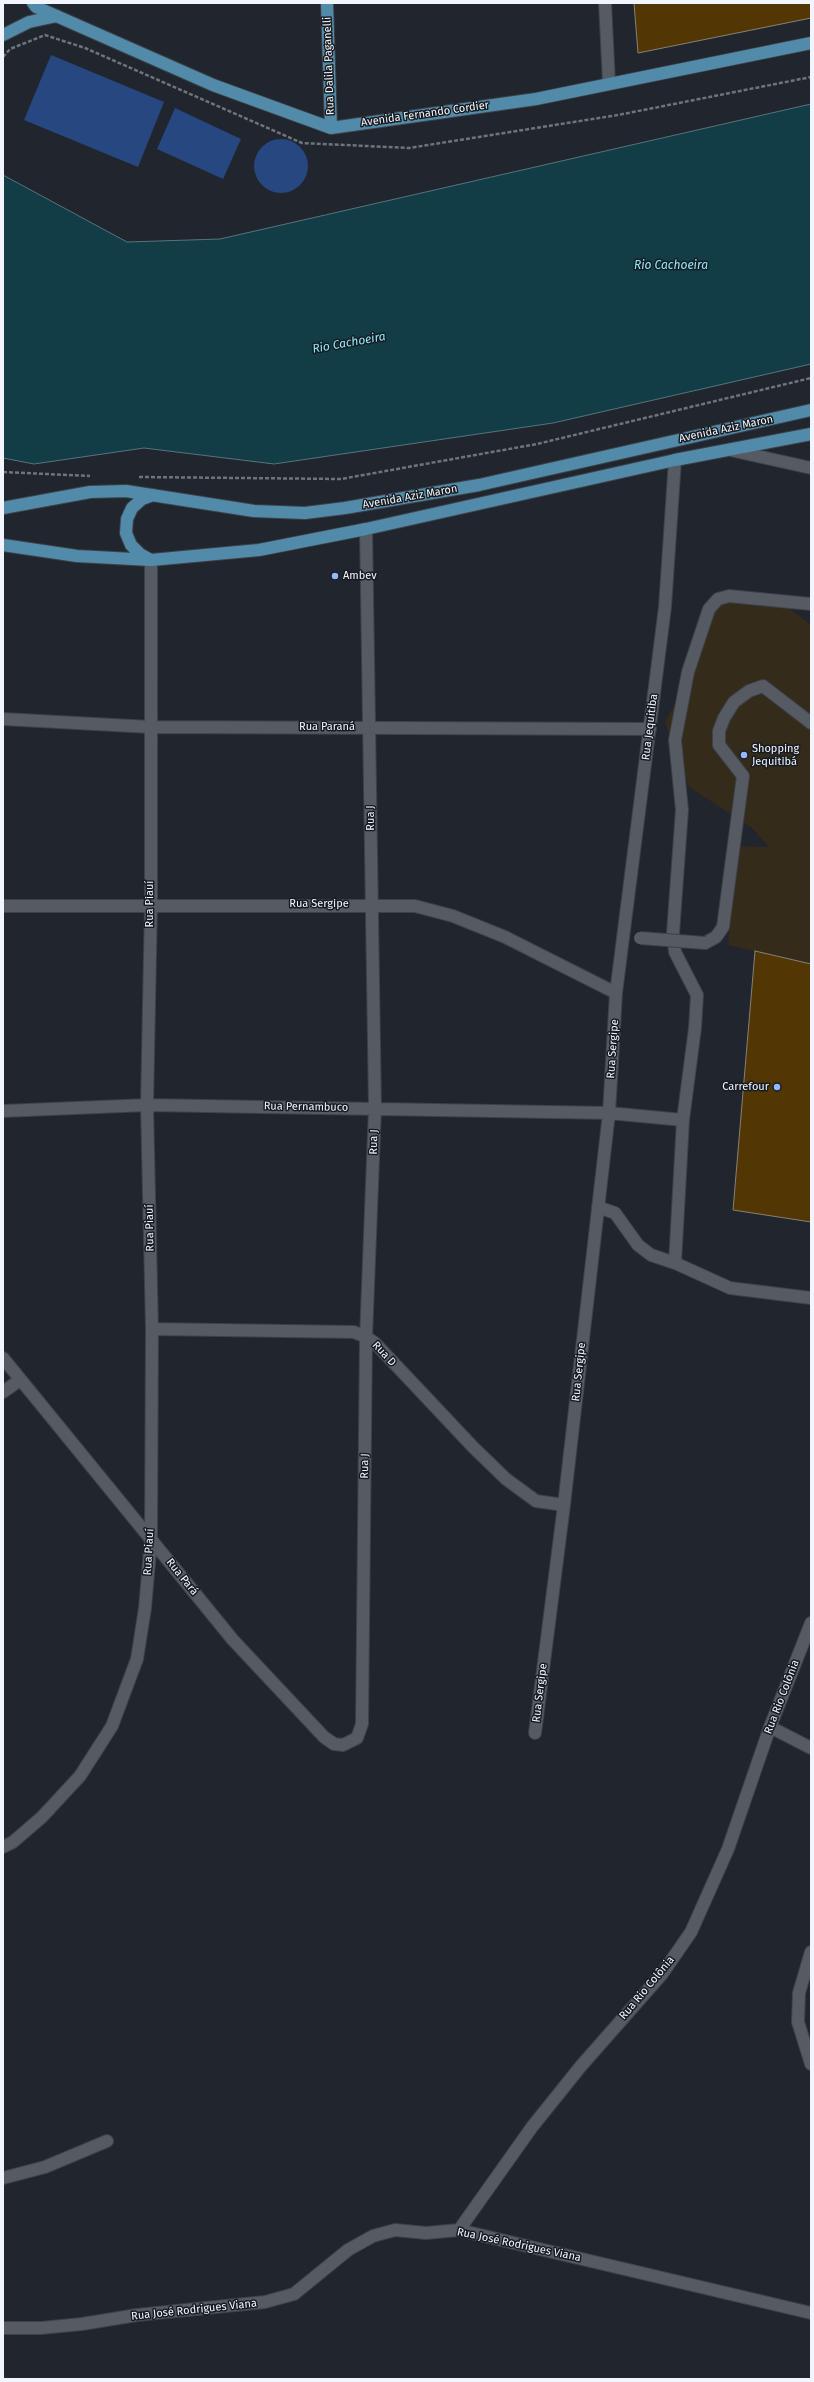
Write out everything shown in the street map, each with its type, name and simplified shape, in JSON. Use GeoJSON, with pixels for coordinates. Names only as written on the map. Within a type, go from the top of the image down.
{"type":"FeatureCollection","features":[{"type":"Feature","properties":{"kind":"main road","name":"Avenida Fernando Cordier"},"geometry":{"type":"LineString","coordinates":[[33,3],[57,16],[213,85],[331,128],[536,99],[609,83],[811,44]]}},
{"type":"Feature","properties":{"kind":"main road","name":"Rua Dalila Paganelli"},"geometry":{"type":"LineString","coordinates":[[327,3],[331,128]]}},
{"type":"Feature","properties":{"kind":"main road"},"geometry":{"type":"LineString","coordinates":[[3,35],[30,22],[57,16]]}},
{"type":"Feature","properties":{"kind":"main road","name":"Avenida Aziz Maron"},"geometry":{"type":"LineString","coordinates":[[3,508],[90,492],[126,491],[154,494],[254,511],[305,513],[345,508],[479,485],[811,410]]}},
{"type":"Feature","properties":{"kind":"main road","name":"Avenida Aziz Maron"},"geometry":{"type":"LineString","coordinates":[[3,545],[77,556],[151,560],[259,550],[366,529],[675,460],[811,434]]}},
{"type":"Feature","properties":{"kind":"main road"},"geometry":{"type":"LineString","coordinates":[[151,560],[140,554],[131,545],[126,532],[127,519],[132,508],[142,499],[154,494]]}},
{"type":"Feature","properties":{"kind":"street"},"geometry":{"type":"LineString","coordinates":[[606,3],[609,83]]}},
{"type":"Feature","properties":{"kind":"street"},"geometry":{"type":"LineString","coordinates":[[730,450],[811,468]]}},
{"type":"Feature","properties":{"kind":"street","name":"Rua Jequitiba"},"geometry":{"type":"LineString","coordinates":[[616,993],[665,607],[675,460]]}},
{"type":"Feature","properties":{"kind":"street","name":"Rua J"},"geometry":{"type":"LineString","coordinates":[[343,1745],[357,1738],[362,1724],[366,1337],[375,1108],[371,727],[366,529]]}},
{"type":"Feature","properties":{"kind":"street","name":"Rua Piauí"},"geometry":{"type":"LineString","coordinates":[[3,1847],[13,1842],[42,1817],[80,1776],[112,1726],[137,1659],[145,1608],[151,1539],[152,1329],[147,1105],[151,904],[151,560]]}},
{"type":"Feature","properties":{"kind":"street"},"geometry":{"type":"LineString","coordinates":[[675,1263],[683,1120],[695,1028],[697,995],[675,952],[673,933],[682,810],[675,740],[688,672],[710,609],[718,600],[729,596],[811,604]]}},
{"type":"Feature","properties":{"kind":"street"},"geometry":{"type":"LineString","coordinates":[[623,937],[705,942],[716,937],[723,927],[743,776],[719,745],[719,731],[724,718],[734,702],[749,691],[764,686],[811,723]]}},
{"type":"Feature","properties":{"kind":"street","name":"Rua Paraná"},"geometry":{"type":"LineString","coordinates":[[3,719],[150,727],[650,729]]}},
{"type":"Feature","properties":{"kind":"street","name":"Rua Sergipe"},"geometry":{"type":"LineString","coordinates":[[3,906],[151,904],[372,904],[415,906],[453,916],[543,955],[616,993],[609,1113],[564,1505],[535,1733]]}},
{"type":"Feature","properties":{"kind":"street","name":"Rua Pernambuco"},"geometry":{"type":"LineString","coordinates":[[3,1111],[147,1105],[375,1108],[609,1113],[683,1120]]}},
{"type":"Feature","properties":{"kind":"street"},"geometry":{"type":"LineString","coordinates":[[598,1207],[615,1213],[638,1245],[651,1255],[675,1263],[730,1288],[811,1298]]}},
{"type":"Feature","properties":{"kind":"street","name":"Rua D"},"geometry":{"type":"LineString","coordinates":[[152,1329],[354,1332],[366,1337],[375,1343],[473,1448],[506,1479],[536,1501],[564,1505]]}},
{"type":"Feature","properties":{"kind":"street","name":"Rua Pará"},"geometry":{"type":"LineString","coordinates":[[3,1358],[254,1662],[324,1737],[334,1744],[343,1745]]}},
{"type":"Feature","properties":{"kind":"street"},"geometry":{"type":"LineString","coordinates":[[3,1392],[20,1380]]}},
{"type":"Feature","properties":{"kind":"street","name":"Rua Rio Colônia"},"geometry":{"type":"LineString","coordinates":[[459,2230],[532,2127],[581,2066],[662,1974],[690,1932],[728,1849],[770,1727],[811,1623]]}},
{"type":"Feature","properties":{"kind":"street"},"geometry":{"type":"LineString","coordinates":[[770,1727],[811,1748]]}},
{"type":"Feature","properties":{"kind":"street"},"geometry":{"type":"LineString","coordinates":[[811,1952],[799,1992],[798,2022],[811,2064]]}},
{"type":"Feature","properties":{"kind":"street"},"geometry":{"type":"LineString","coordinates":[[3,2178],[45,2167],[107,2141]]}},
{"type":"Feature","properties":{"kind":"street","name":"Rua José Rodrigues Viana"},"geometry":{"type":"LineString","coordinates":[[3,2328],[41,2328],[82,2324],[137,2315],[265,2302],[294,2294],[348,2250],[373,2236],[395,2230],[426,2233],[459,2230],[811,2313]]}},
{"type":"Feature","properties":{"kind":"path"},"geometry":{"type":"LineString","coordinates":[[3,57],[10,49]]}},
{"type":"Feature","properties":{"kind":"path"},"geometry":{"type":"LineString","coordinates":[[138,477],[341,479],[537,444],[811,378]]}},
{"type":"Feature","properties":{"kind":"path"},"geometry":{"type":"LineString","coordinates":[[3,472],[98,476]]}},
{"type":"Feature","properties":{"kind":"shaded area"},"geometry":{"type":"Polygon","coordinates":[[[51,55],[164,102],[138,167],[24,120],[51,55]]]}},
{"type":"Feature","properties":{"kind":"shaded area"},"geometry":{"type":"Polygon","coordinates":[[[175,108],[241,139],[223,179],[157,149],[175,108]]]}},
{"type":"Feature","properties":{"kind":"shaded area"},"geometry":{"type":"Polygon","coordinates":[[[281,139],[291,141],[300,147],[306,156],[308,166],[306,176],[300,185],[291,191],[281,193],[271,191],[262,185],[256,176],[254,166],[256,156],[262,147],[271,141],[281,139]]]}},
{"type":"Feature","properties":{"kind":"shaded area","name":"Shopping Jequitibá"},"geometry":{"type":"Polygon","coordinates":[[[778,600],[811,625],[811,964],[728,945],[738,846],[769,847],[752,828],[689,787],[665,722],[701,654],[712,602],[778,600]]]}},
{"type":"Feature","properties":{"kind":"water","name":"Rio Cachoeira"},"geometry":{"type":"Polygon","coordinates":[[[811,104],[811,364],[553,423],[274,464],[144,448],[34,464],[3,458],[3,175],[127,242],[220,239],[811,104]]]}},
{"type":"Feature","properties":{"kind":"building"},"geometry":{"type":"Polygon","coordinates":[[[634,3],[811,3],[811,18],[638,53],[634,3]]]}},
{"type":"Feature","properties":{"kind":"building","name":"Carrefour"},"geometry":{"type":"Polygon","coordinates":[[[755,951],[811,964],[811,1222],[733,1210],[755,951]]]}},
{"type":"Feature","properties":{"kind":"place","name":"Ambev"},"geometry":{"type":"Point","coordinates":[335,576]}},
{"type":"Feature","properties":{"kind":"place","name":"Shopping Jequitibá"},"geometry":{"type":"Point","coordinates":[744,755]}},
{"type":"Feature","properties":{"kind":"place","name":"Carrefour"},"geometry":{"type":"Point","coordinates":[777,1087]}}]}
